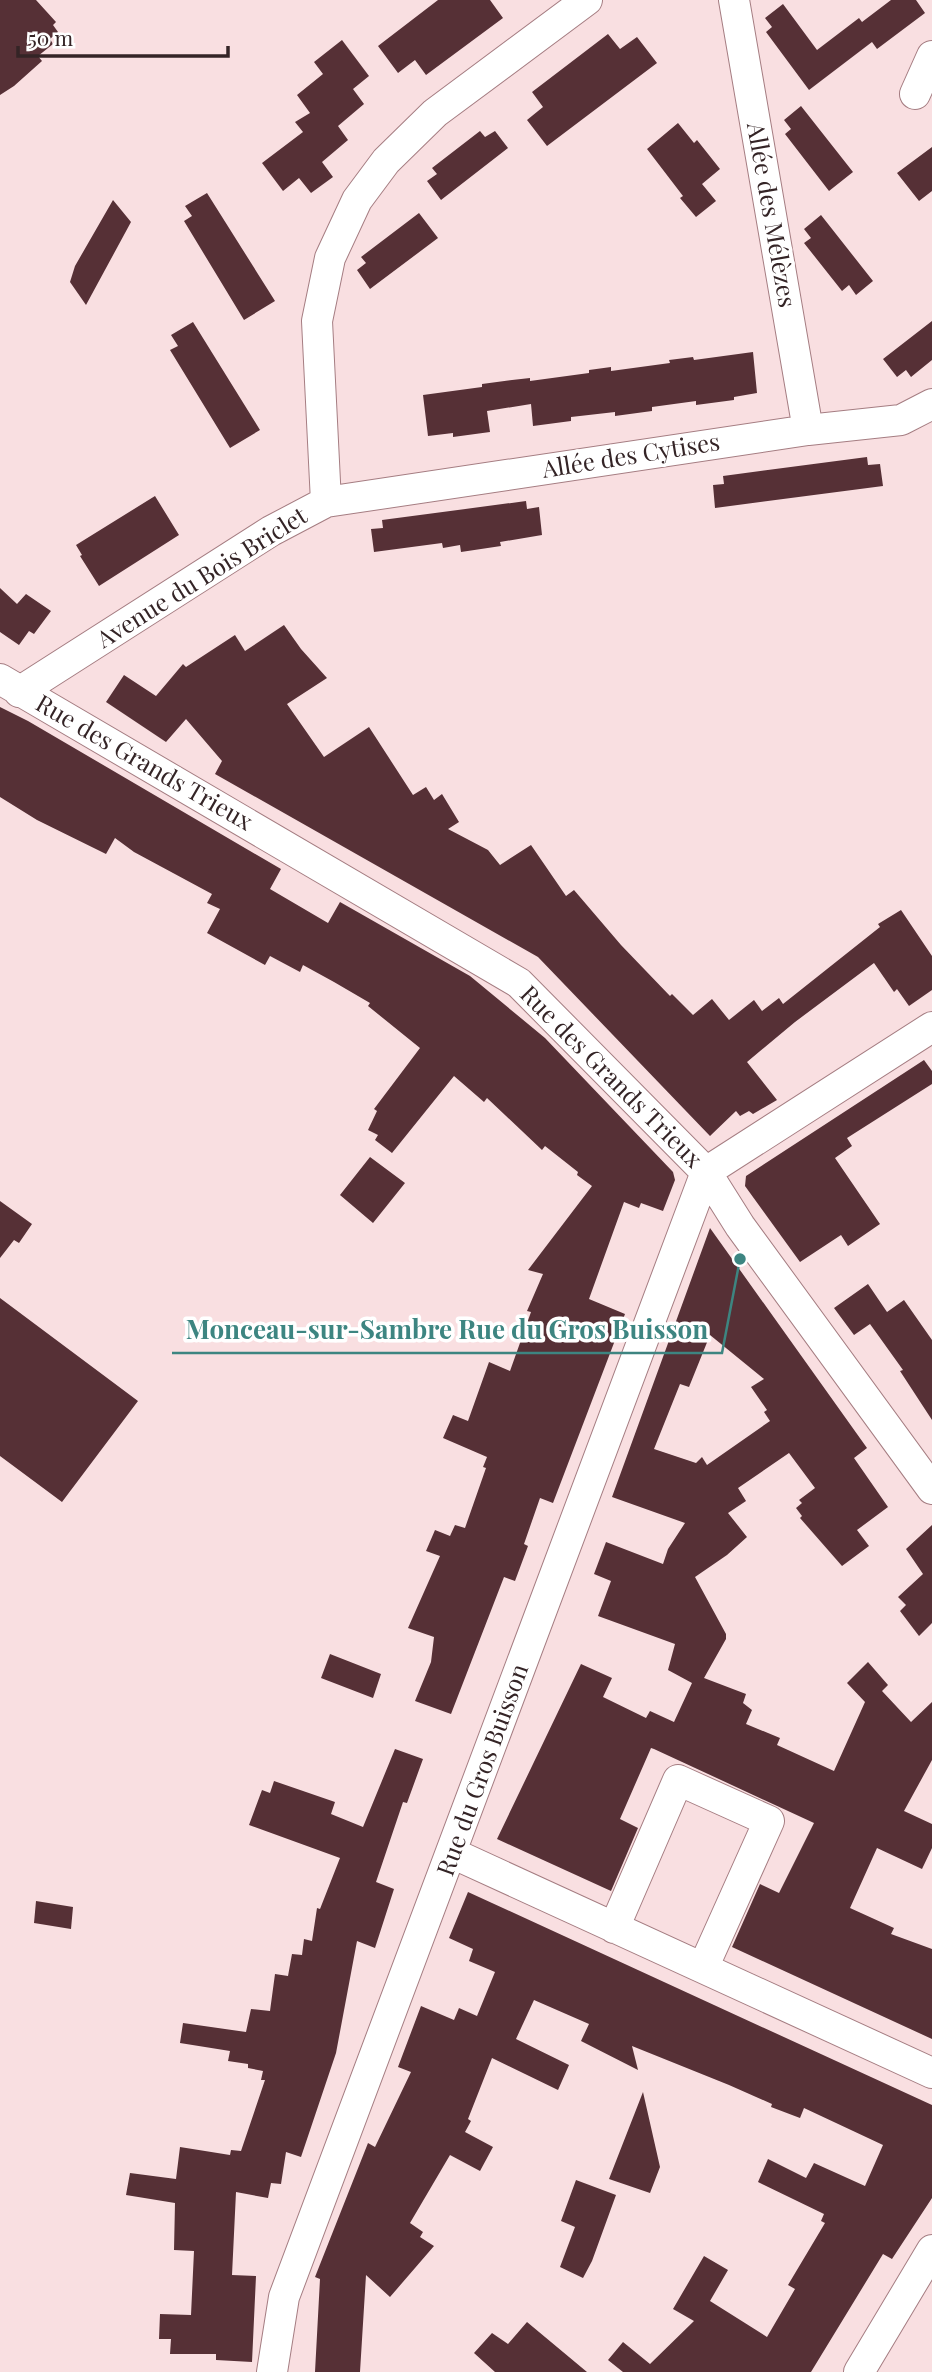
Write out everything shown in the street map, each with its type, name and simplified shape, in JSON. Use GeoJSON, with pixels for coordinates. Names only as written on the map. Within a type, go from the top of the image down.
{"type":"FeatureCollection","features":[{"type":"Feature","properties":{"kind":"street","name":"Avenue du Bois Briclet"},"geometry":{"type":"LineString","coordinates":[[10,686],[271,531],[326,502],[317,321],[330,258],[357,200],[386,161],[435,113],[587,0]]}},
{"type":"Feature","properties":{"kind":"street","name":"Allée des Mélèzes"},"geometry":{"type":"LineString","coordinates":[[734,0],[808,430]]}},
{"type":"Feature","properties":{"kind":"street"},"geometry":{"type":"LineString","coordinates":[[915,94],[932,56]]}},
{"type":"Feature","properties":{"kind":"street","name":"Allée des Cytises"},"geometry":{"type":"LineString","coordinates":[[326,502],[808,430],[901,420],[932,404]]}},
{"type":"Feature","properties":{"kind":"street","name":"Rue des Grands Trieux"},"geometry":{"type":"LineString","coordinates":[[10,686],[519,983],[706,1172],[754,1245],[932,1489]]}},
{"type":"Feature","properties":{"kind":"street"},"geometry":{"type":"LineString","coordinates":[[706,1172],[932,1027]]}},
{"type":"Feature","properties":{"kind":"street","name":"Rue du Gros Buisson"},"geometry":{"type":"LineString","coordinates":[[272,2372],[284,2297],[706,1172]]}},
{"type":"Feature","properties":{"kind":"street"},"geometry":{"type":"LineString","coordinates":[[614,1927],[678,1780],[769,1821],[702,1968]]}},
{"type":"Feature","properties":{"kind":"street"},"geometry":{"type":"LineString","coordinates":[[452,1853],[932,2073]]}},
{"type":"Feature","properties":{"kind":"street"},"geometry":{"type":"LineString","coordinates":[[859,2372],[932,2250]]}},
{"type":"Feature","properties":{"kind":"building"},"geometry":{"type":"Polygon","coordinates":[[[0,0],[36,0],[56,22],[53,25],[58,32],[50,39],[53,44],[38,56],[42,61],[0,95],[0,0]]]}},
{"type":"Feature","properties":{"kind":"building"},"geometry":{"type":"Polygon","coordinates":[[[438,0],[490,0],[503,18],[426,75],[415,60],[398,73],[378,46],[438,0]]]}},
{"type":"Feature","properties":{"kind":"building"},"geometry":{"type":"Polygon","coordinates":[[[891,0],[916,0],[925,13],[877,49],[872,42],[809,90],[766,32],[772,27],[765,18],[783,4],[817,50],[859,18],[862,22],[891,0]]]}},
{"type":"Feature","properties":{"kind":"building"},"geometry":{"type":"Polygon","coordinates":[[[608,34],[620,49],[637,37],[657,63],[547,146],[527,120],[543,107],[532,92],[608,34]]]}},
{"type":"Feature","properties":{"kind":"building"},"geometry":{"type":"Polygon","coordinates":[[[342,40],[369,76],[353,89],[364,104],[338,126],[348,140],[322,162],[333,177],[311,193],[299,178],[283,191],[262,163],[303,132],[295,122],[310,113],[297,95],[323,74],[314,62],[342,40]]]}},
{"type":"Feature","properties":{"kind":"building"},"geometry":{"type":"Polygon","coordinates":[[[801,106],[853,172],[829,191],[785,134],[791,129],[784,120],[801,106]]]}},
{"type":"Feature","properties":{"kind":"building"},"geometry":{"type":"Polygon","coordinates":[[[678,123],[694,143],[697,140],[720,169],[702,184],[716,201],[696,217],[647,149],[678,123]]]}},
{"type":"Feature","properties":{"kind":"building"},"geometry":{"type":"Polygon","coordinates":[[[480,131],[485,137],[495,131],[508,148],[441,200],[427,181],[437,174],[432,168],[480,131]]]}},
{"type":"Feature","properties":{"kind":"building"},"geometry":{"type":"Polygon","coordinates":[[[932,147],[932,191],[919,201],[897,173],[932,147]]]}},
{"type":"Feature","properties":{"kind":"building"},"geometry":{"type":"Polygon","coordinates":[[[207,193],[275,301],[244,320],[184,221],[192,216],[185,206],[207,193]]]}},
{"type":"Feature","properties":{"kind":"building"},"geometry":{"type":"Polygon","coordinates":[[[113,200],[131,222],[86,305],[70,282],[75,266],[113,200]]]}},
{"type":"Feature","properties":{"kind":"building"},"geometry":{"type":"Polygon","coordinates":[[[419,213],[438,238],[370,289],[357,270],[366,263],[361,257],[419,213]]]}},
{"type":"Feature","properties":{"kind":"building"},"geometry":{"type":"Polygon","coordinates":[[[821,215],[873,281],[856,295],[849,285],[842,291],[804,243],[811,238],[804,229],[821,215]]]}},
{"type":"Feature","properties":{"kind":"building"},"geometry":{"type":"Polygon","coordinates":[[[932,321],[932,360],[911,377],[906,370],[897,377],[883,359],[932,321]]]}},
{"type":"Feature","properties":{"kind":"building"},"geometry":{"type":"Polygon","coordinates":[[[193,322],[260,430],[230,448],[170,350],[178,346],[171,335],[193,322]]]}},
{"type":"Feature","properties":{"kind":"building"},"geometry":{"type":"Polygon","coordinates":[[[753,352],[757,393],[734,397],[734,400],[696,405],[696,401],[652,407],[652,411],[615,416],[615,412],[571,417],[571,421],[533,426],[531,404],[487,411],[490,432],[453,437],[453,433],[428,436],[423,395],[512,380],[530,378],[530,381],[589,373],[589,370],[611,367],[611,371],[670,363],[669,360],[693,357],[694,360],[753,352]]]}},
{"type":"Feature","properties":{"kind":"building"},"geometry":{"type":"Polygon","coordinates":[[[867,457],[868,465],[880,464],[883,486],[715,508],[713,485],[724,484],[723,476],[867,457]]]}},
{"type":"Feature","properties":{"kind":"building"},"geometry":{"type":"Polygon","coordinates":[[[155,496],[179,535],[99,586],[76,545],[155,496]]]}},
{"type":"Feature","properties":{"kind":"building"},"geometry":{"type":"Polygon","coordinates":[[[526,501],[527,509],[539,507],[542,535],[500,542],[501,546],[461,552],[460,545],[443,548],[442,543],[374,552],[371,529],[383,528],[382,520],[526,501]]]}},
{"type":"Feature","properties":{"kind":"building"},"geometry":{"type":"Polygon","coordinates":[[[0,588],[17,604],[26,594],[51,611],[34,634],[29,631],[19,645],[0,632],[0,588]]]}},
{"type":"Feature","properties":{"kind":"building"},"geometry":{"type":"Polygon","coordinates":[[[284,625],[327,678],[287,704],[324,757],[369,727],[413,795],[426,787],[434,800],[442,794],[459,822],[448,829],[488,850],[500,865],[531,845],[566,896],[574,890],[621,945],[670,996],[672,994],[693,1015],[712,999],[729,1020],[754,1000],[762,1011],[779,998],[783,1004],[880,927],[878,924],[901,910],[932,956],[932,990],[909,1006],[897,989],[894,992],[874,963],[747,1062],[777,1100],[753,1114],[749,1111],[740,1116],[736,1111],[710,1136],[538,957],[215,774],[222,761],[186,719],[166,742],[106,702],[124,675],[156,696],[183,664],[186,667],[235,635],[245,651],[284,625]]]}},
{"type":"Feature","properties":{"kind":"building"},"geometry":{"type":"Polygon","coordinates":[[[0,707],[281,869],[270,889],[328,923],[340,902],[470,976],[545,1038],[673,1172],[675,1180],[663,1211],[641,1203],[639,1208],[624,1202],[589,1299],[625,1314],[553,1503],[540,1498],[524,1544],[528,1546],[515,1581],[504,1577],[451,1714],[415,1701],[431,1662],[434,1637],[408,1628],[440,1556],[426,1551],[435,1530],[450,1536],[455,1525],[465,1528],[486,1468],[483,1467],[487,1457],[443,1438],[453,1415],[468,1421],[489,1362],[510,1371],[531,1312],[527,1311],[543,1274],[528,1270],[592,1186],[545,1146],[542,1150],[487,1098],[484,1102],[454,1076],[392,1153],[375,1140],[378,1135],[368,1130],[377,1111],[374,1109],[420,1048],[368,1006],[370,1003],[303,965],[300,972],[270,956],[265,965],[207,933],[220,909],[207,903],[212,894],[134,852],[115,838],[106,854],[37,820],[0,797],[0,707]]]}},
{"type":"Feature","properties":{"kind":"building"},"geometry":{"type":"Polygon","coordinates":[[[924,1060],[932,1071],[932,1084],[847,1138],[852,1146],[835,1158],[880,1224],[848,1246],[841,1235],[800,1262],[745,1186],[746,1176],[924,1060]]]}},
{"type":"Feature","properties":{"kind":"building"},"geometry":{"type":"Polygon","coordinates":[[[370,1157],[405,1183],[373,1223],[340,1195],[370,1157]]]}},
{"type":"Feature","properties":{"kind":"building"},"geometry":{"type":"Polygon","coordinates":[[[0,1201],[32,1224],[19,1243],[14,1240],[0,1258],[0,1201]]]}},
{"type":"Feature","properties":{"kind":"building"},"geometry":{"type":"Polygon","coordinates":[[[710,1228],[867,1448],[854,1458],[888,1507],[857,1530],[869,1546],[842,1566],[800,1518],[802,1516],[796,1508],[802,1503],[799,1500],[815,1488],[789,1453],[738,1488],[746,1501],[728,1513],[747,1537],[695,1577],[726,1634],[726,1639],[704,1678],[746,1694],[743,1703],[752,1710],[746,1724],[780,1738],[777,1745],[834,1771],[865,1702],[847,1683],[868,1662],[888,1685],[882,1691],[911,1722],[932,1702],[932,1760],[904,1811],[932,1824],[932,1848],[922,1869],[877,1848],[850,1908],[894,1928],[891,1934],[932,1949],[932,2039],[732,1947],[760,1884],[779,1893],[814,1823],[654,1749],[651,1748],[620,1819],[638,1828],[611,1891],[497,1839],[581,1664],[612,1678],[603,1697],[646,1718],[650,1711],[674,1722],[692,1683],[668,1670],[675,1644],[598,1616],[611,1581],[594,1574],[606,1542],[663,1564],[668,1549],[685,1523],[612,1497],[710,1228]],[[710,1335],[689,1387],[680,1384],[654,1449],[696,1463],[702,1457],[707,1465],[770,1421],[764,1412],[767,1410],[751,1387],[764,1379],[710,1335]]]}},
{"type":"Feature","properties":{"kind":"building"},"geometry":{"type":"Polygon","coordinates":[[[868,1284],[887,1312],[904,1300],[932,1340],[932,1420],[900,1371],[903,1370],[870,1324],[854,1335],[834,1308],[868,1284]]]}},
{"type":"Feature","properties":{"kind":"building"},"geometry":{"type":"Polygon","coordinates":[[[0,1298],[138,1401],[62,1502],[0,1456],[0,1298]]]}},
{"type":"Feature","properties":{"kind":"building"},"geometry":{"type":"Polygon","coordinates":[[[932,1525],[932,1623],[919,1636],[900,1611],[906,1605],[898,1597],[923,1574],[906,1549],[932,1525]]]}},
{"type":"Feature","properties":{"kind":"building"},"geometry":{"type":"Polygon","coordinates":[[[330,1654],[381,1674],[373,1698],[321,1678],[330,1654]]]}},
{"type":"Feature","properties":{"kind":"building"},"geometry":{"type":"Polygon","coordinates":[[[395,1749],[423,1759],[407,1803],[403,1802],[376,1882],[394,1889],[375,1948],[357,1941],[336,2053],[301,2157],[286,2152],[281,2184],[271,2183],[268,2198],[236,2192],[232,2275],[256,2276],[252,2362],[216,2360],[216,2354],[170,2354],[171,2339],[159,2339],[160,2314],[191,2315],[194,2251],[174,2250],[175,2203],[126,2195],[130,2173],[176,2179],[180,2147],[230,2155],[231,2150],[241,2151],[265,2080],[261,2080],[263,2071],[248,2068],[248,2064],[228,2061],[230,2051],[180,2043],[183,2023],[246,2032],[251,2009],[270,2011],[275,1974],[288,1976],[292,1954],[302,1955],[304,1939],[312,1941],[317,1908],[320,1909],[340,1858],[249,1825],[262,1790],[270,1793],[274,1781],[335,1802],[331,1814],[363,1827],[395,1749]]]}},
{"type":"Feature","properties":{"kind":"building"},"geometry":{"type":"Polygon","coordinates":[[[468,1892],[932,2105],[932,2198],[892,2259],[883,2254],[811,2372],[623,2372],[608,2360],[623,2342],[650,2364],[694,2321],[673,2309],[704,2256],[728,2270],[710,2301],[767,2337],[795,2289],[788,2285],[825,2223],[821,2221],[824,2214],[758,2182],[768,2159],[806,2178],[814,2163],[865,2186],[883,2145],[804,2108],[800,2118],[771,2107],[772,2104],[729,2085],[632,2046],[638,2070],[581,2041],[589,2024],[534,2000],[516,2039],[569,2065],[558,2090],[492,2058],[465,2132],[493,2147],[480,2171],[450,2155],[410,2223],[423,2232],[420,2237],[434,2246],[390,2297],[366,2275],[360,2372],[315,2372],[320,2279],[315,2277],[368,2143],[375,2147],[411,2072],[398,2067],[421,2006],[454,2020],[459,2008],[477,2016],[495,1972],[469,1961],[473,1949],[449,1938],[468,1892]]]}},
{"type":"Feature","properties":{"kind":"building"},"geometry":{"type":"Polygon","coordinates":[[[36,1901],[73,1907],[71,1929],[34,1923],[36,1901]]]}},
{"type":"Feature","properties":{"kind":"building"},"geometry":{"type":"Polygon","coordinates":[[[643,2092],[660,2167],[650,2193],[609,2179],[643,2092]]]}},
{"type":"Feature","properties":{"kind":"building"},"geometry":{"type":"Polygon","coordinates":[[[576,2180],[616,2195],[583,2278],[560,2267],[575,2227],[561,2221],[576,2180]]]}},
{"type":"Feature","properties":{"kind":"building"},"geometry":{"type":"Polygon","coordinates":[[[527,2322],[587,2372],[495,2372],[474,2353],[492,2333],[508,2344],[527,2322]]]}},
{"type":"Feature","properties":{"kind":"place","name":"Monceau-sur-Sambre Rue du Gros Buisson"},"geometry":{"type":"Point","coordinates":[740,1259]}}]}
